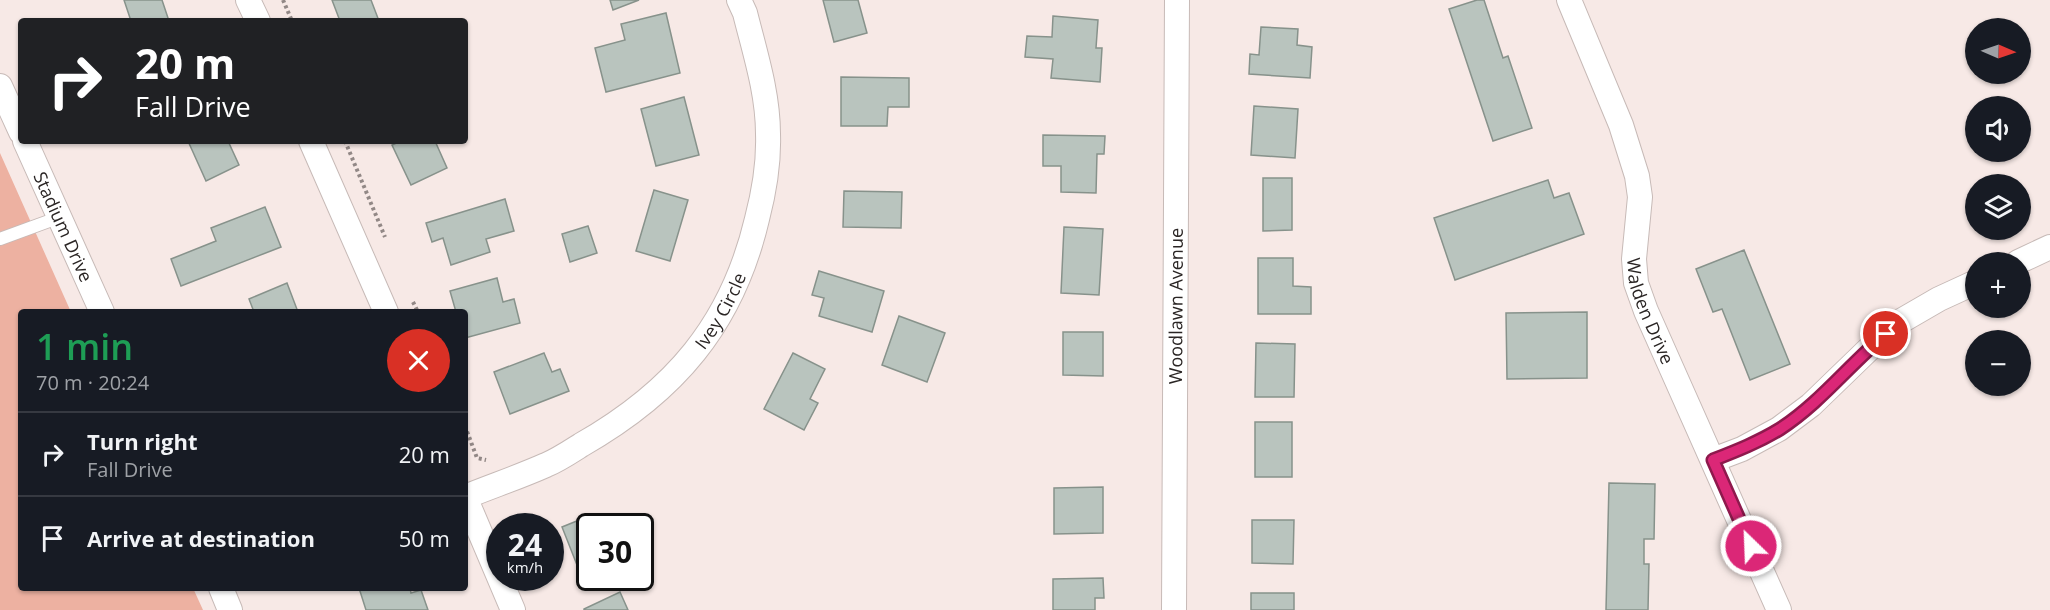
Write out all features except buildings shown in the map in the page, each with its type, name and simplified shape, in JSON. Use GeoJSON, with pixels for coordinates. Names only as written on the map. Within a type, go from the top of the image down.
{"type":"FeatureCollection","features":[{"type":"Feature","properties":{"kind":"street"},"geometry":{"type":"LineString","coordinates":[[248,0],[257,18]]}},
{"type":"Feature","properties":{"kind":"street","name":"Ivey Circle"},"geometry":{"type":"LineString","coordinates":[[468,496],[547,465],[612,427],[642,405],[682,368],[715,325],[731,295],[750,246],[764,193],[768,135],[766,99],[740,0]]}},
{"type":"Feature","properties":{"kind":"street","name":"Woodlawn Avenue"},"geometry":{"type":"LineString","coordinates":[[1174,610],[1177,0]]}},
{"type":"Feature","properties":{"kind":"street","name":"Walden Drive"},"geometry":{"type":"LineString","coordinates":[[1569,0],[1621,125],[1637,176],[1640,197],[1634,259],[1636,283],[1646,311],[1779,610]]}},
{"type":"Feature","properties":{"kind":"street"},"geometry":{"type":"LineString","coordinates":[[0,86],[18,125]]}},
{"type":"Feature","properties":{"kind":"street","name":"Stadium Drive"},"geometry":{"type":"LineString","coordinates":[[26,144],[101,309]]}},
{"type":"Feature","properties":{"kind":"street"},"geometry":{"type":"LineString","coordinates":[[312,144],[385,309]]}},
{"type":"Feature","properties":{"kind":"street"},"geometry":{"type":"LineString","coordinates":[[2031,256],[2050,248]]}},
{"type":"Feature","properties":{"kind":"street"},"geometry":{"type":"LineString","coordinates":[[1713,460],[1742,449],[1779,429],[1811,405],[1901,321],[1965,287]]}},
{"type":"Feature","properties":{"kind":"street"},"geometry":{"type":"LineString","coordinates":[[468,504],[513,610]]}},
{"type":"Feature","properties":{"kind":"street"},"geometry":{"type":"LineString","coordinates":[[221,591],[230,610]]}},
{"type":"Feature","properties":{"kind":"lane"},"geometry":{"type":"LineString","coordinates":[[0,239],[60,217]]}},
{"type":"Feature","properties":{"kind":"path"},"geometry":{"type":"LineString","coordinates":[[283,0],[291,18]]}},
{"type":"Feature","properties":{"kind":"path"},"geometry":{"type":"LineString","coordinates":[[346,144],[386,238]]}},
{"type":"Feature","properties":{"kind":"path"},"geometry":{"type":"LineString","coordinates":[[413,301],[417,309]]}},
{"type":"Feature","properties":{"kind":"path"},"geometry":{"type":"LineString","coordinates":[[468,434],[477,458],[492,462]]}},
{"type":"Feature","properties":{"kind":"shaded area"},"geometry":{"type":"Polygon","coordinates":[[[0,153],[70,309],[18,309],[18,591],[194,591],[203,610],[0,610],[0,153]]]}},
{"type":"Feature","properties":{"kind":"route"},"geometry":{"type":"LineString","coordinates":[[1751,546],[1713,460],[1742,449],[1779,429],[1811,405],[1886,334]]}}]}
